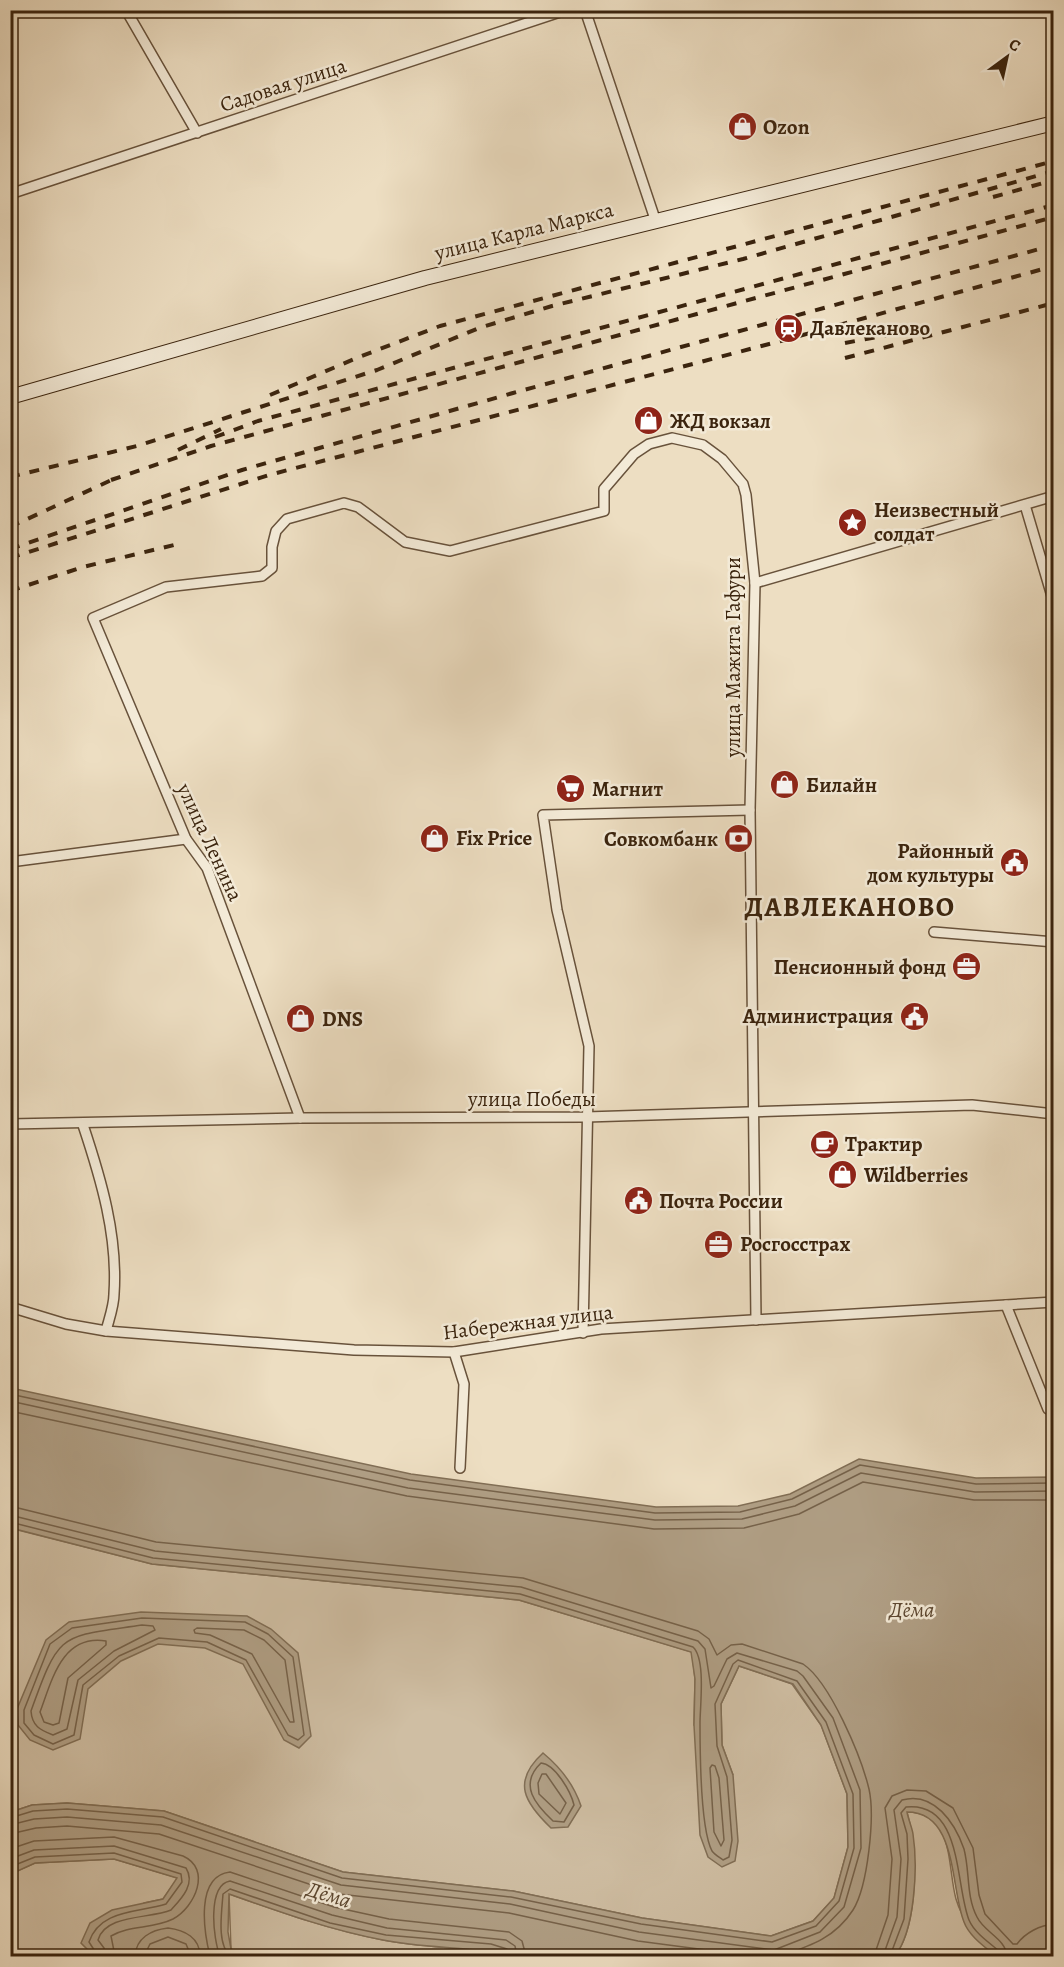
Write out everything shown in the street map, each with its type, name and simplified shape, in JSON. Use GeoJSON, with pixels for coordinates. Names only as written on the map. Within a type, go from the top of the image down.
{"type":"FeatureCollection","features":[{"type":"Feature","properties":{"kind":"street"},"geometry":{"type":"LineString","coordinates":[[126,10],[197,133]]}},
{"type":"Feature","properties":{"kind":"street","name":"Садовая улица"},"geometry":{"type":"LineString","coordinates":[[10,194],[566,10]]}},
{"type":"Feature","properties":{"kind":"street"},"geometry":{"type":"LineString","coordinates":[[585,10],[656,219]]}},
{"type":"Feature","properties":{"kind":"street","name":"улица Карла Маркса"},"geometry":{"type":"LineString","coordinates":[[10,397],[425,278],[656,219],[1053,123]]}},
{"type":"Feature","properties":{"kind":"street","name":"улица Мажита Гафури"},"geometry":{"type":"LineString","coordinates":[[93,618],[166,587],[262,576],[272,568],[272,547],[276,531],[287,519],[344,504],[358,507],[405,542],[450,551],[604,511],[604,489],[634,454],[649,444],[672,438],[703,445],[722,459],[743,484],[755,583],[750,810],[756,1320]]}},
{"type":"Feature","properties":{"kind":"street"},"geometry":{"type":"LineString","coordinates":[[755,583],[1053,496]]}},
{"type":"Feature","properties":{"kind":"street"},"geometry":{"type":"LineString","coordinates":[[1025,506],[1053,603]]}},
{"type":"Feature","properties":{"kind":"street","name":"улица Ленина"},"geometry":{"type":"LineString","coordinates":[[93,618],[186,839],[207,868],[300,1118]]}},
{"type":"Feature","properties":{"kind":"street"},"geometry":{"type":"LineString","coordinates":[[583,1333],[589,1046],[557,910],[543,815],[750,810]]}},
{"type":"Feature","properties":{"kind":"street"},"geometry":{"type":"LineString","coordinates":[[10,862],[186,839]]}},
{"type":"Feature","properties":{"kind":"street"},"geometry":{"type":"LineString","coordinates":[[934,932],[1053,942]]}},
{"type":"Feature","properties":{"kind":"street","name":"улица Победы"},"geometry":{"type":"LineString","coordinates":[[10,1124],[83,1125],[300,1118],[586,1117],[972,1105],[1053,1114]]}},
{"type":"Feature","properties":{"kind":"street"},"geometry":{"type":"LineString","coordinates":[[83,1125],[104,1189],[114,1257],[114,1296],[106,1331]]}},
{"type":"Feature","properties":{"kind":"street","name":"Набережная улица"},"geometry":{"type":"LineString","coordinates":[[10,1307],[66,1324],[106,1331],[354,1350],[454,1353],[583,1333],[1053,1302]]}},
{"type":"Feature","properties":{"kind":"street"},"geometry":{"type":"LineString","coordinates":[[1006,1305],[1048,1409]]}},
{"type":"Feature","properties":{"kind":"street"},"geometry":{"type":"LineString","coordinates":[[454,1353],[464,1384],[460,1468]]}},
{"type":"Feature","properties":{"kind":"shaded area"},"geometry":{"type":"Polygon","coordinates":[[[10,1528],[152,1564],[519,1600],[692,1652],[695,1679],[694,1725],[733,1775],[722,1745],[721,1704],[739,1666],[792,1684],[821,1725],[847,1794],[848,1847],[834,1898],[813,1921],[771,1936],[642,1918],[513,1891],[343,1872],[164,1811],[67,1803],[32,1805],[11,1812],[10,1528]]]}},
{"type":"Feature","properties":{"kind":"shaded area"},"geometry":{"type":"Polygon","coordinates":[[[907,1812],[923,1814],[934,1821],[941,1831],[946,1844],[959,1907],[972,1930],[996,1956],[895,1956],[909,1925],[914,1886],[913,1846],[907,1812]]]}},
{"type":"Feature","properties":{"kind":"shaded area"},"geometry":{"type":"Polygon","coordinates":[[[114,1859],[178,1878],[163,1899],[144,1903],[93,1955],[108,1956],[11,1956],[10,1874],[35,1863],[114,1859]]]}},
{"type":"Feature","properties":{"kind":"shaded area"},"geometry":{"type":"Polygon","coordinates":[[[229,1894],[305,1920],[363,1936],[400,1943],[515,1956],[242,1956],[231,1949],[229,1894]]]}},
{"type":"Feature","properties":{"kind":"water","name":"Дёма"},"geometry":{"type":"Polygon","coordinates":[[[11,1388],[411,1474],[656,1507],[738,1506],[790,1494],[859,1459],[976,1478],[1053,1477],[1053,1946],[1033,1956],[996,1956],[978,1941],[964,1922],[944,1838],[935,1824],[924,1815],[907,1812],[914,1848],[915,1880],[907,1931],[895,1956],[515,1956],[400,1943],[363,1936],[305,1920],[229,1894],[228,1932],[231,1949],[242,1956],[183,1956],[168,1950],[151,1956],[93,1955],[81,1943],[90,1923],[112,1910],[163,1899],[177,1878],[114,1859],[35,1863],[11,1874],[11,1812],[32,1805],[67,1803],[164,1811],[343,1872],[513,1891],[642,1918],[771,1936],[813,1921],[834,1898],[848,1847],[847,1794],[821,1725],[793,1684],[739,1666],[721,1704],[722,1745],[733,1775],[738,1841],[735,1861],[722,1867],[708,1857],[700,1835],[694,1725],[695,1679],[691,1652],[519,1600],[152,1564],[11,1528],[11,1388]]]}},
{"type":"Feature","properties":{"kind":"water"},"geometry":{"type":"Polygon","coordinates":[[[141,1612],[247,1616],[271,1629],[298,1653],[311,1736],[299,1748],[284,1740],[243,1664],[205,1648],[158,1644],[121,1661],[88,1689],[80,1739],[53,1750],[30,1740],[18,1725],[17,1709],[46,1640],[69,1622],[141,1612]]]}},
{"type":"Feature","properties":{"kind":"water"},"geometry":{"type":"Polygon","coordinates":[[[543,1753],[566,1777],[581,1806],[568,1827],[551,1828],[534,1810],[525,1792],[527,1773],[543,1753]]]}},
{"type":"Feature","properties":{"kind":"railway"},"geometry":{"type":"LineString","coordinates":[[270,395],[440,326],[1054,161]]}},
{"type":"Feature","properties":{"kind":"railway"},"geometry":{"type":"LineString","coordinates":[[10,477],[137,446],[377,370],[479,328],[552,306],[743,259],[1054,171]]}},
{"type":"Feature","properties":{"kind":"railway"},"geometry":{"type":"LineString","coordinates":[[993,197],[1054,180]]}},
{"type":"Feature","properties":{"kind":"railway"},"geometry":{"type":"LineString","coordinates":[[215,437],[258,421],[1054,205]]}},
{"type":"Feature","properties":{"kind":"railway"},"geometry":{"type":"LineString","coordinates":[[111,480],[211,446],[1054,217]]}},
{"type":"Feature","properties":{"kind":"railway"},"geometry":{"type":"LineString","coordinates":[[10,549],[242,470],[513,393],[1054,245]]}},
{"type":"Feature","properties":{"kind":"railway"},"geometry":{"type":"LineString","coordinates":[[10,558],[269,475],[792,338],[1054,266]]}},
{"type":"Feature","properties":{"kind":"railway"},"geometry":{"type":"LineString","coordinates":[[845,358],[1054,303]]}},
{"type":"Feature","properties":{"kind":"railway"},"geometry":{"type":"LineString","coordinates":[[845,343],[930,327]]}},
{"type":"Feature","properties":{"kind":"railway"},"geometry":{"type":"LineString","coordinates":[[178,450],[221,429]]}},
{"type":"Feature","properties":{"kind":"railway"},"geometry":{"type":"LineString","coordinates":[[10,527],[118,477]]}},
{"type":"Feature","properties":{"kind":"railway"},"geometry":{"type":"LineString","coordinates":[[10,591],[83,567],[174,545]]}},
{"type":"Feature","properties":{"kind":"place","name":"Ozon"},"geometry":{"type":"Point","coordinates":[742,127]}},
{"type":"Feature","properties":{"kind":"place","name":"Давлеканово"},"geometry":{"type":"Point","coordinates":[789,328]}},
{"type":"Feature","properties":{"kind":"place","name":"ЖД вокзал"},"geometry":{"type":"Point","coordinates":[649,421]}},
{"type":"Feature","properties":{"kind":"place","name":"Неизвестный солдат"},"geometry":{"type":"Point","coordinates":[853,522]}},
{"type":"Feature","properties":{"kind":"place","name":"Билайн"},"geometry":{"type":"Point","coordinates":[785,785]}},
{"type":"Feature","properties":{"kind":"place","name":"Магнит"},"geometry":{"type":"Point","coordinates":[571,789]}},
{"type":"Feature","properties":{"kind":"place","name":"Fix Price"},"geometry":{"type":"Point","coordinates":[435,838]}},
{"type":"Feature","properties":{"kind":"place","name":"Совкомбанк"},"geometry":{"type":"Point","coordinates":[739,839]}},
{"type":"Feature","properties":{"kind":"place","name":"Районный дом культуры"},"geometry":{"type":"Point","coordinates":[1015,863]}},
{"type":"Feature","properties":{"kind":"place","name":"Пенсионный фонд"},"geometry":{"type":"Point","coordinates":[967,967]}},
{"type":"Feature","properties":{"kind":"place","name":"Администрация"},"geometry":{"type":"Point","coordinates":[914,1016]}},
{"type":"Feature","properties":{"kind":"place","name":"DNS"},"geometry":{"type":"Point","coordinates":[301,1019]}},
{"type":"Feature","properties":{"kind":"place","name":"Трактир"},"geometry":{"type":"Point","coordinates":[824,1144]}},
{"type":"Feature","properties":{"kind":"place","name":"Wildberries"},"geometry":{"type":"Point","coordinates":[843,1175]}},
{"type":"Feature","properties":{"kind":"place","name":"Почта России"},"geometry":{"type":"Point","coordinates":[638,1201]}},
{"type":"Feature","properties":{"kind":"place","name":"Росгосстрах"},"geometry":{"type":"Point","coordinates":[719,1244]}},
{"type":"Feature","properties":{"kind":"district","name":"ДАВЛЕКАНОВО"},"geometry":{"type":"Point","coordinates":[850,907]}}]}
